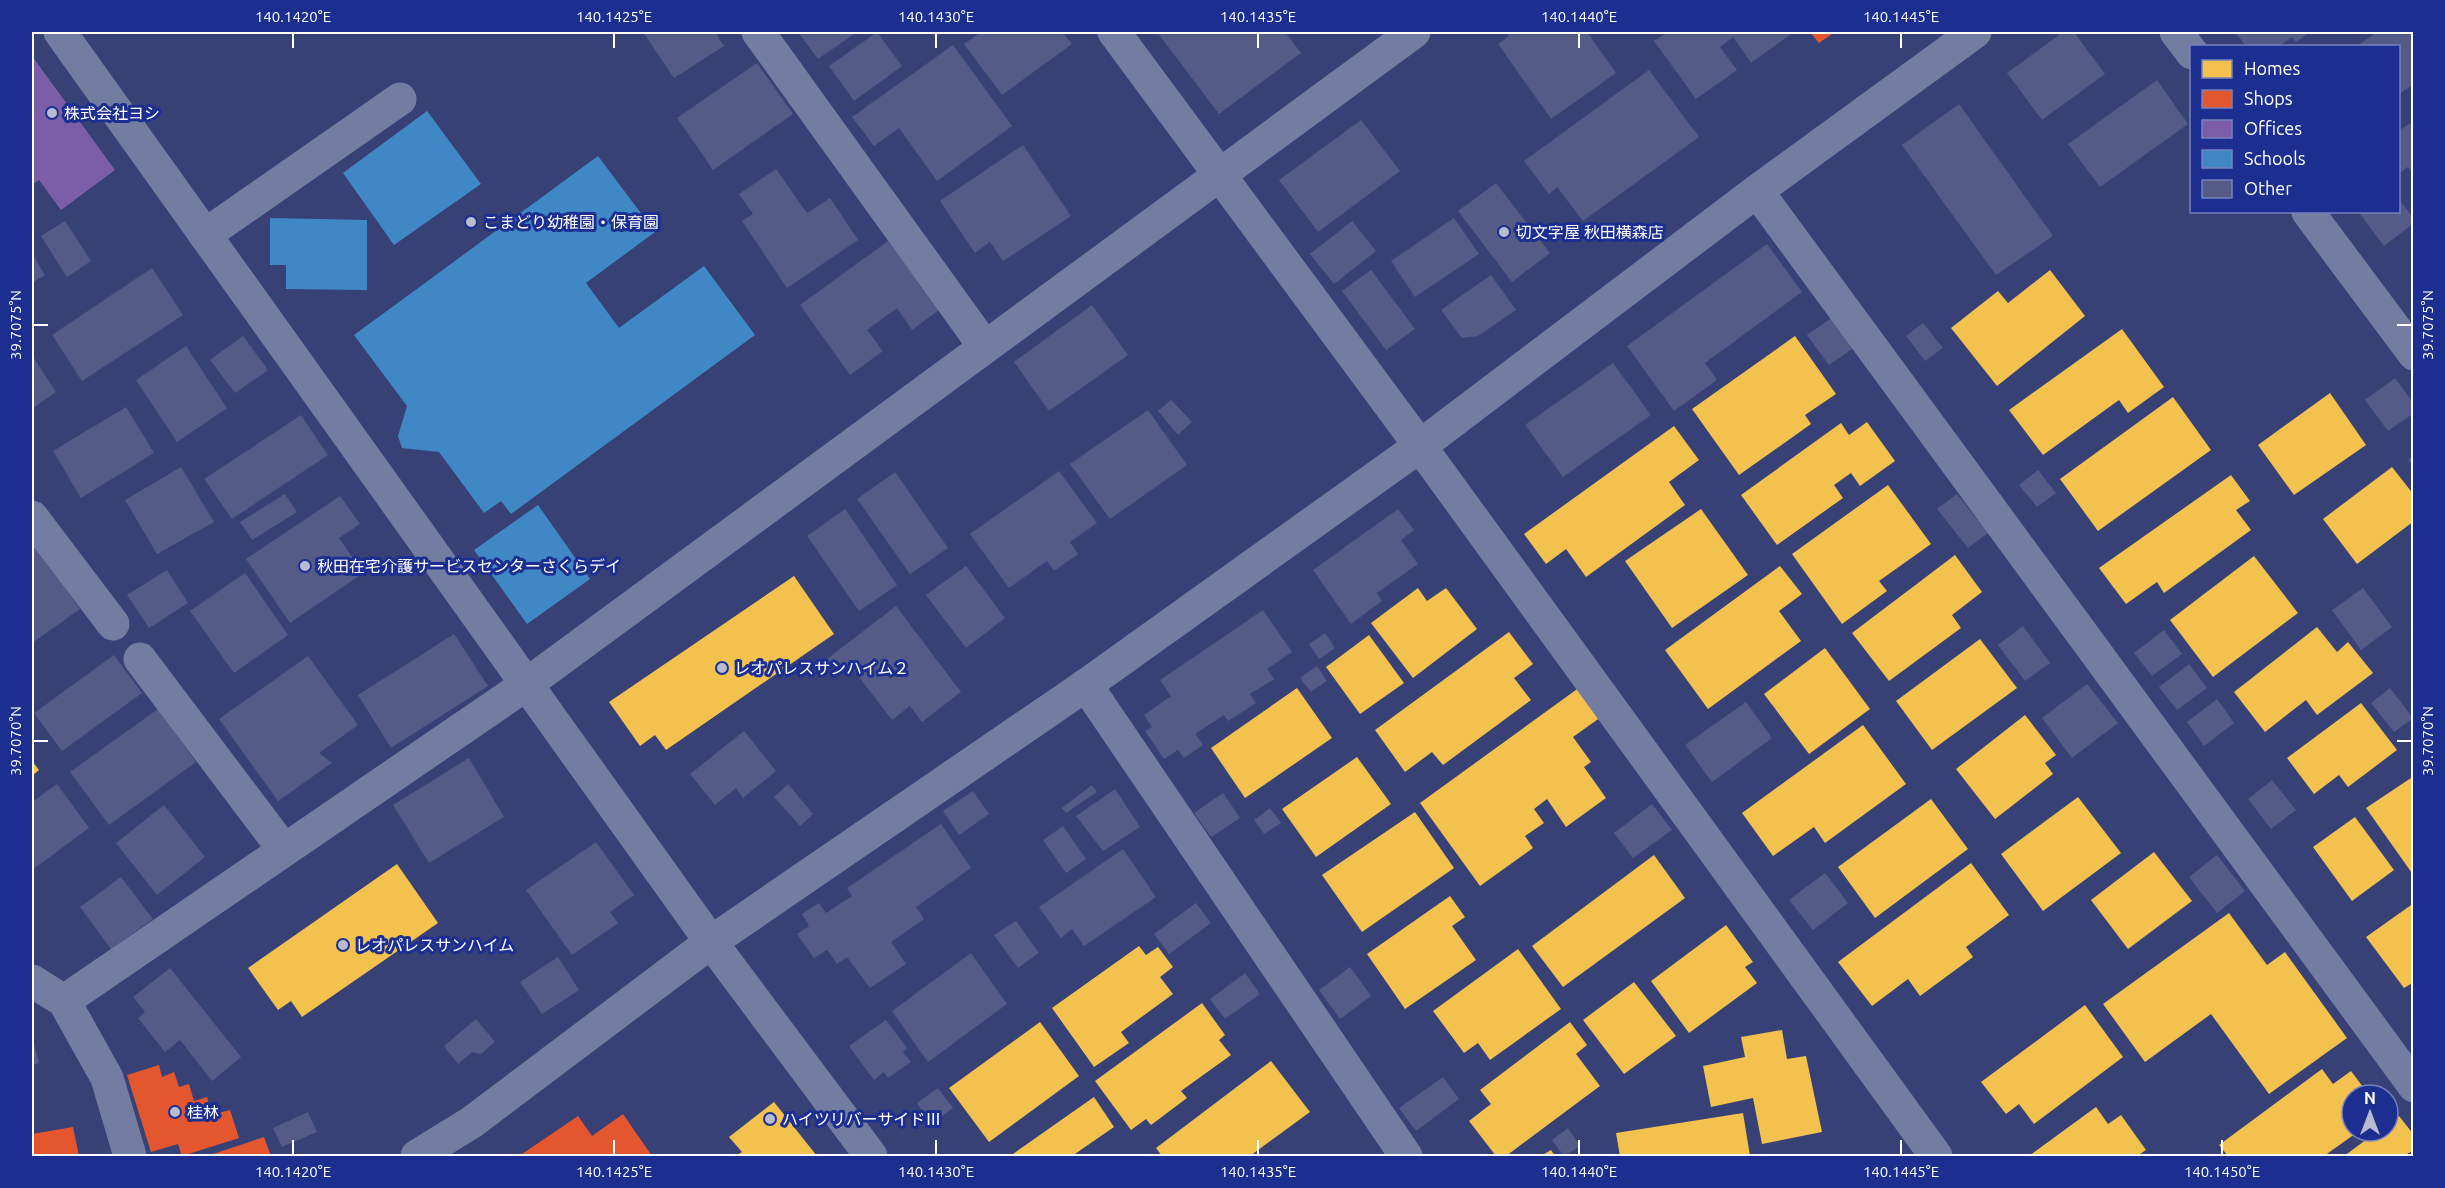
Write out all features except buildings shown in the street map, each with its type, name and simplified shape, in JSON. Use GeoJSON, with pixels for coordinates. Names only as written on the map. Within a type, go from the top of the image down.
{"type":"FeatureCollection","features":[{"type":"Feature","properties":{"kind":"street"},"geometry":{"type":"LineString","coordinates":[[60,32],[711,942],[871,1156]]}},
{"type":"Feature","properties":{"kind":"street"},"geometry":{"type":"LineString","coordinates":[[758,32],[986,347]]}},
{"type":"Feature","properties":{"kind":"street"},"geometry":{"type":"LineString","coordinates":[[1114,32],[1420,446],[1936,1156]]}},
{"type":"Feature","properties":{"kind":"street"},"geometry":{"type":"LineString","coordinates":[[64,1001],[527,684],[1414,32]]}},
{"type":"Feature","properties":{"kind":"street"},"geometry":{"type":"LineString","coordinates":[[417,1156],[472,1122],[711,942],[1086,685],[1420,446],[1757,191],[1975,32]]}},
{"type":"Feature","properties":{"kind":"street"},"geometry":{"type":"LineString","coordinates":[[2176,32],[2190,50]]}},
{"type":"Feature","properties":{"kind":"street"},"geometry":{"type":"LineString","coordinates":[[205,235],[400,99]]}},
{"type":"Feature","properties":{"kind":"street"},"geometry":{"type":"LineString","coordinates":[[1757,191],[2414,1086]]}},
{"type":"Feature","properties":{"kind":"street"},"geometry":{"type":"LineString","coordinates":[[2309,213],[2414,354]]}},
{"type":"Feature","properties":{"kind":"street"},"geometry":{"type":"LineString","coordinates":[[32,517],[113,624]]}},
{"type":"Feature","properties":{"kind":"street"},"geometry":{"type":"LineString","coordinates":[[140,659],[284,850]]}},
{"type":"Feature","properties":{"kind":"street"},"geometry":{"type":"LineString","coordinates":[[1086,685],[1407,1156]]}},
{"type":"Feature","properties":{"kind":"street"},"geometry":{"type":"LineString","coordinates":[[32,981],[64,1001],[107,1078],[130,1156]]}},
{"type":"Feature","properties":{"kind":"place","name":"株式会社ヨシ"},"geometry":{"type":"Point","coordinates":[52,113]}},
{"type":"Feature","properties":{"kind":"place","name":"こまどり幼稚園・保育園"},"geometry":{"type":"Point","coordinates":[471,222]}},
{"type":"Feature","properties":{"kind":"place","name":"切文字屋 秋田横森店"},"geometry":{"type":"Point","coordinates":[1504,232]}},
{"type":"Feature","properties":{"kind":"place","name":"秋田在宅介護サービスセンターさくらデイ"},"geometry":{"type":"Point","coordinates":[305,566]}},
{"type":"Feature","properties":{"kind":"place","name":"レオパレスサンハイム２"},"geometry":{"type":"Point","coordinates":[722,668]}},
{"type":"Feature","properties":{"kind":"place","name":"レオパレスサンハイム"},"geometry":{"type":"Point","coordinates":[343,945]}},
{"type":"Feature","properties":{"kind":"place","name":"桂林"},"geometry":{"type":"Point","coordinates":[175,1112]}},
{"type":"Feature","properties":{"kind":"place","name":"ハイツリバーサイドⅢ"},"geometry":{"type":"Point","coordinates":[770,1119]}}]}
